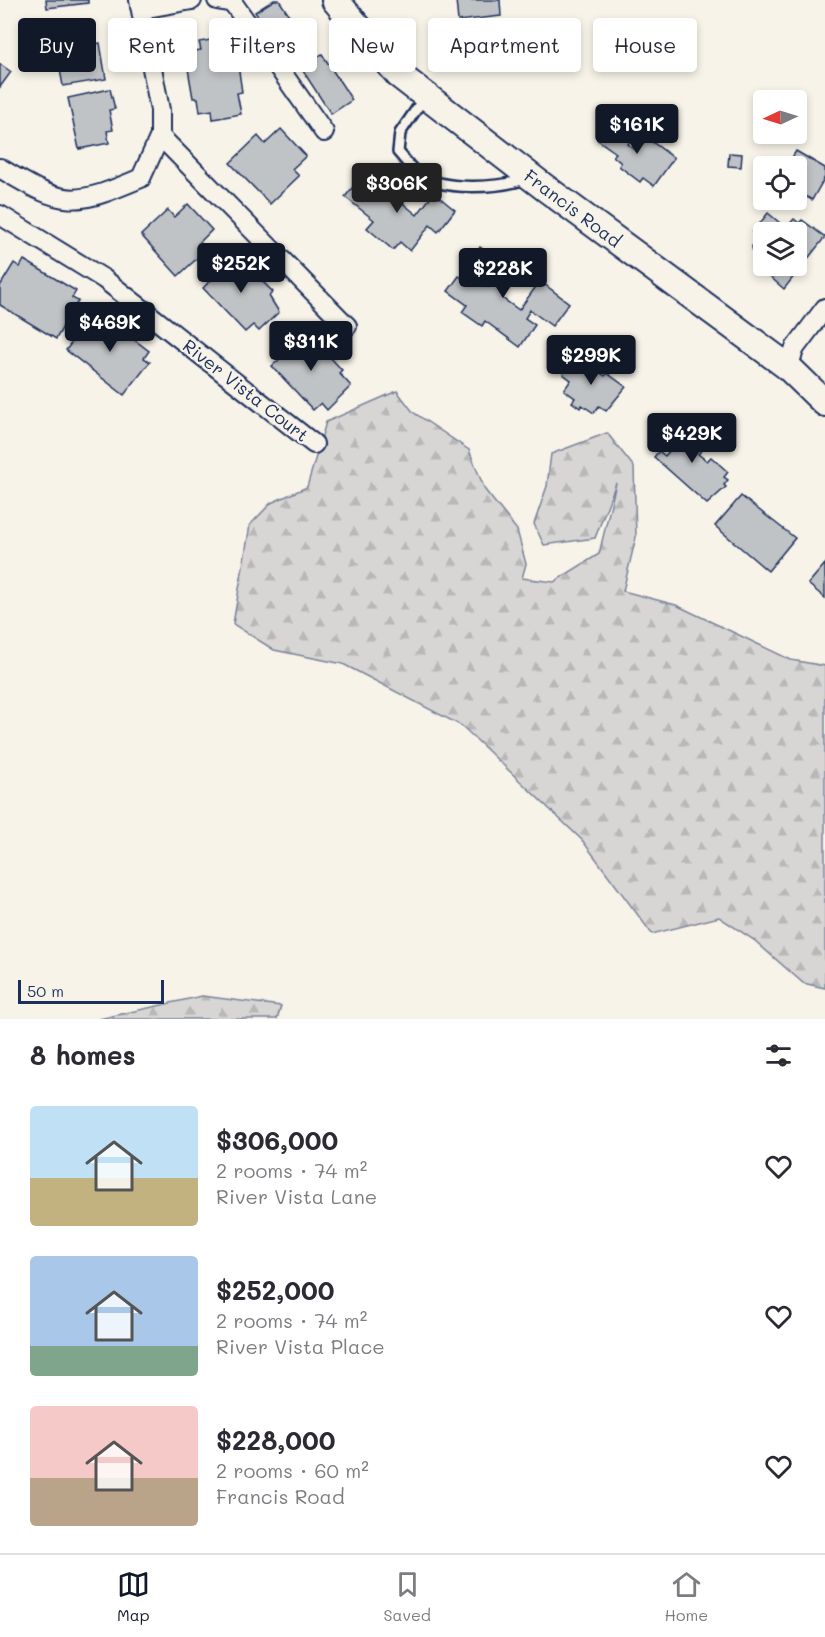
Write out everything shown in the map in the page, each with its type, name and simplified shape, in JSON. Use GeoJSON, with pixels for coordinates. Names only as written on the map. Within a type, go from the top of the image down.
{"type":"FeatureCollection","features":[{"type":"Feature","properties":{"kind":"street"},"geometry":{"type":"LineString","coordinates":[[0,168],[60,200],[96,197],[141,178],[160,136],[160,110],[140,3],[153,7],[192,0]]}},
{"type":"Feature","properties":{"kind":"street"},"geometry":{"type":"LineString","coordinates":[[217,0],[233,3],[324,132]]}},
{"type":"Feature","properties":{"kind":"street","name":"Francis Road"},"geometry":{"type":"LineString","coordinates":[[335,0],[399,75],[532,178],[788,367],[825,403]]}},
{"type":"Feature","properties":{"kind":"street"},"geometry":{"type":"LineString","coordinates":[[160,136],[347,326]]}},
{"type":"Feature","properties":{"kind":"street","name":"River Vista Court"},"geometry":{"type":"LineString","coordinates":[[0,215],[104,279],[314,444]]}},
{"type":"Feature","properties":{"kind":"street"},"geometry":{"type":"LineString","coordinates":[[788,367],[795,348],[825,308]]}},
{"type":"Feature","properties":{"kind":"lane"},"geometry":{"type":"LineString","coordinates":[[425,95],[400,133],[398,152],[417,173],[458,188],[508,185],[532,178]]}},
{"type":"Feature","properties":{"kind":"green space"},"geometry":{"type":"Polygon","coordinates":[[[397,391],[413,412],[469,450],[485,490],[517,530],[526,564],[522,578],[554,582],[599,554],[616,483],[595,538],[544,545],[534,524],[547,486],[551,454],[607,433],[634,467],[636,537],[623,591],[676,605],[791,660],[825,666],[825,988],[803,983],[754,940],[719,917],[652,934],[582,840],[462,726],[343,664],[274,650],[233,624],[250,525],[271,503],[307,487],[326,422],[397,391]]]}},
{"type":"Feature","properties":{"kind":"green space"},"geometry":{"type":"Polygon","coordinates":[[[202,996],[281,1006],[277,1019],[99,1019],[202,996]]]}},
{"type":"Feature","properties":{"kind":"building"},"geometry":{"type":"Polygon","coordinates":[[[46,0],[88,0],[88,3],[47,8],[46,0]]]}},
{"type":"Feature","properties":{"kind":"building"},"geometry":{"type":"Polygon","coordinates":[[[274,0],[279,0],[291,18],[259,18],[255,12],[274,0]]]}},
{"type":"Feature","properties":{"kind":"building"},"geometry":{"type":"Polygon","coordinates":[[[456,0],[500,0],[501,16],[458,18],[456,0]]]}},
{"type":"Feature","properties":{"kind":"building"},"geometry":{"type":"Polygon","coordinates":[[[209,40],[209,72],[239,72],[242,92],[237,93],[241,114],[213,119],[212,110],[200,112],[198,98],[193,98],[189,72],[197,72],[197,51],[201,50],[199,42],[209,40]]]}},
{"type":"Feature","properties":{"kind":"building"},"geometry":{"type":"Polygon","coordinates":[[[100,43],[106,79],[63,86],[60,72],[96,72],[96,44],[100,43]]]}},
{"type":"Feature","properties":{"kind":"building"},"geometry":{"type":"Polygon","coordinates":[[[322,54],[329,65],[329,72],[334,72],[352,100],[331,114],[304,72],[317,72],[317,57],[322,54]]]}},
{"type":"Feature","properties":{"kind":"building"},"geometry":{"type":"Polygon","coordinates":[[[0,64],[11,72],[0,87],[0,64]]]}},
{"type":"Feature","properties":{"kind":"building"},"geometry":{"type":"Polygon","coordinates":[[[110,89],[115,109],[109,110],[113,130],[107,131],[109,143],[79,149],[68,98],[110,89]]]}},
{"type":"Feature","properties":{"kind":"building"},"geometry":{"type":"Polygon","coordinates":[[[611,122],[633,137],[628,144],[637,151],[647,138],[674,158],[654,186],[643,178],[640,182],[619,166],[621,163],[613,156],[616,153],[598,140],[611,122]]]}},
{"type":"Feature","properties":{"kind":"building"},"geometry":{"type":"Polygon","coordinates":[[[281,129],[306,156],[292,169],[299,176],[270,204],[230,163],[258,136],[265,144],[281,129]]]}},
{"type":"Feature","properties":{"kind":"building"},"geometry":{"type":"Polygon","coordinates":[[[796,151],[805,156],[793,156],[796,151]]]}},
{"type":"Feature","properties":{"kind":"building"},"geometry":{"type":"Polygon","coordinates":[[[729,153],[742,154],[741,167],[728,166],[729,153]]]}},
{"type":"Feature","properties":{"kind":"building"},"geometry":{"type":"Polygon","coordinates":[[[807,157],[825,168],[825,177],[812,200],[807,197],[807,157]]]}},
{"type":"Feature","properties":{"kind":"building"},"geometry":{"type":"Polygon","coordinates":[[[365,172],[417,215],[434,193],[455,210],[438,232],[430,225],[410,251],[400,242],[393,250],[367,228],[374,220],[345,197],[365,172]]]}},
{"type":"Feature","properties":{"kind":"building"},"geometry":{"type":"Polygon","coordinates":[[[188,204],[212,230],[198,244],[205,251],[178,276],[141,235],[168,210],[174,217],[188,204]]]}},
{"type":"Feature","properties":{"kind":"building"},"geometry":{"type":"Polygon","coordinates":[[[768,213],[779,222],[761,222],[768,213]]]}},
{"type":"Feature","properties":{"kind":"building"},"geometry":{"type":"Polygon","coordinates":[[[807,224],[825,237],[807,260],[807,224]]]}},
{"type":"Feature","properties":{"kind":"building"},"geometry":{"type":"Polygon","coordinates":[[[480,247],[519,275],[502,298],[519,310],[540,281],[569,303],[552,326],[530,310],[525,318],[535,325],[520,347],[485,321],[482,326],[462,312],[467,305],[448,291],[459,276],[462,278],[480,247]],[[487,270],[479,281],[488,287],[496,277],[487,270]]]}},
{"type":"Feature","properties":{"kind":"building"},"geometry":{"type":"Polygon","coordinates":[[[228,254],[241,266],[244,263],[273,292],[269,296],[279,312],[259,331],[253,325],[245,332],[203,288],[212,279],[207,274],[228,254]]]}},
{"type":"Feature","properties":{"kind":"building"},"geometry":{"type":"Polygon","coordinates":[[[24,260],[76,291],[72,298],[78,301],[56,339],[0,305],[0,286],[14,263],[20,267],[24,260]]]}},
{"type":"Feature","properties":{"kind":"building"},"geometry":{"type":"Polygon","coordinates":[[[769,276],[794,276],[784,289],[769,276]]]}},
{"type":"Feature","properties":{"kind":"building"},"geometry":{"type":"Polygon","coordinates":[[[102,315],[149,351],[144,358],[150,362],[124,395],[66,350],[91,317],[97,321],[102,315]]]}},
{"type":"Feature","properties":{"kind":"building"},"geometry":{"type":"Polygon","coordinates":[[[299,330],[312,344],[315,341],[342,370],[339,373],[351,386],[327,410],[321,403],[313,410],[272,366],[283,356],[277,349],[299,330]]]}},
{"type":"Feature","properties":{"kind":"building"},"geometry":{"type":"Polygon","coordinates":[[[576,356],[605,376],[607,373],[626,387],[606,411],[599,406],[594,413],[582,405],[580,408],[572,402],[575,398],[564,390],[571,380],[563,374],[576,356]]]}},
{"type":"Feature","properties":{"kind":"building"},"geometry":{"type":"Polygon","coordinates":[[[674,425],[684,434],[689,429],[707,444],[698,454],[707,461],[711,457],[728,472],[724,477],[728,480],[724,485],[726,487],[707,504],[654,457],[659,451],[665,456],[670,450],[660,441],[674,425]]]}},
{"type":"Feature","properties":{"kind":"building"},"geometry":{"type":"Polygon","coordinates":[[[741,496],[795,538],[768,571],[715,526],[741,496]]]}},
{"type":"Feature","properties":{"kind":"building"},"geometry":{"type":"Polygon","coordinates":[[[825,564],[825,598],[808,584],[825,564]]]}}]}
